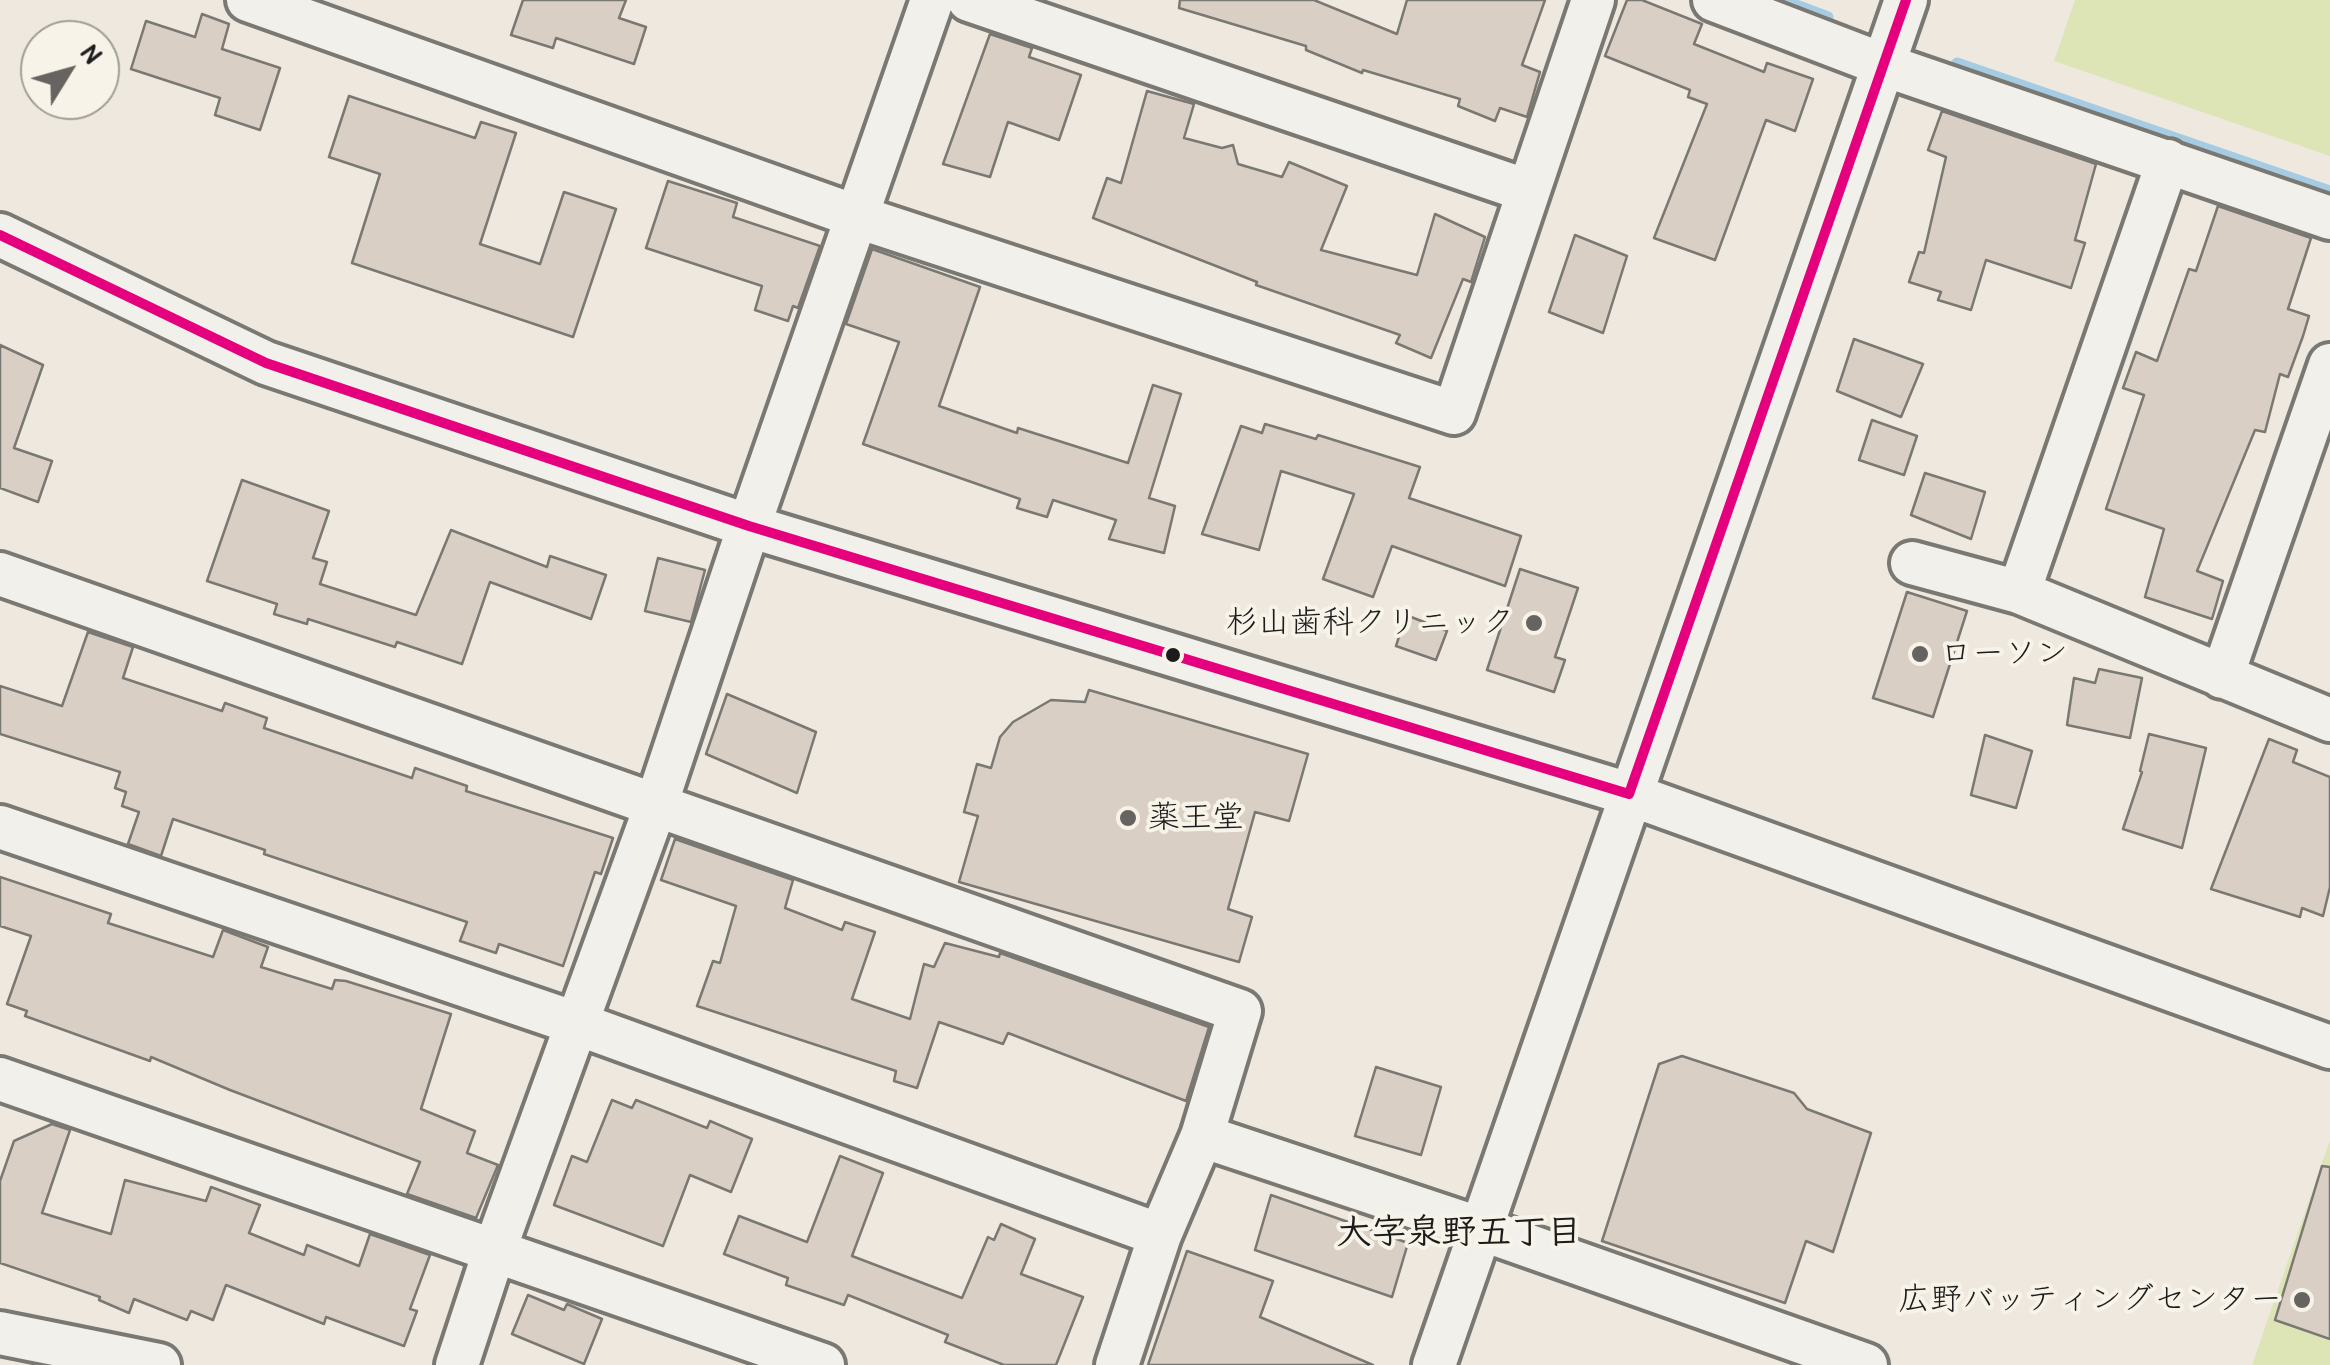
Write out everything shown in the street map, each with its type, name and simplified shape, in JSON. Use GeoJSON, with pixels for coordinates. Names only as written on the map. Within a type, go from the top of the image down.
{"type":"FeatureCollection","features":[{"type":"Feature","properties":{"kind":"street"},"geometry":{"type":"LineString","coordinates":[[248,0],[858,217],[1454,413],[1593,0]]}},
{"type":"Feature","properties":{"kind":"street"},"geometry":{"type":"LineString","coordinates":[[457,1365],[656,805],[932,0]]}},
{"type":"Feature","properties":{"kind":"street"},"geometry":{"type":"LineString","coordinates":[[969,0],[1528,191]]}},
{"type":"Feature","properties":{"kind":"street"},"geometry":{"type":"LineString","coordinates":[[1714,0],[1884,65],[2330,218]]}},
{"type":"Feature","properties":{"kind":"street"},"geometry":{"type":"LineString","coordinates":[[1434,1365],[1906,0]]}},
{"type":"Feature","properties":{"kind":"street"},"geometry":{"type":"LineString","coordinates":[[2019,592],[2168,161]]}},
{"type":"Feature","properties":{"kind":"street"},"geometry":{"type":"LineString","coordinates":[[0,235],[266,363],[749,526],[1629,794],[2330,1047]]}},
{"type":"Feature","properties":{"kind":"street"},"geometry":{"type":"LineString","coordinates":[[2222,677],[2330,365]]}},
{"type":"Feature","properties":{"kind":"street"},"geometry":{"type":"LineString","coordinates":[[1912,564],[2019,592],[2330,720]]}},
{"type":"Feature","properties":{"kind":"street"},"geometry":{"type":"LineString","coordinates":[[0,574],[1240,1012],[1202,1136],[1160,1235],[1117,1365]]}},
{"type":"Feature","properties":{"kind":"street"},"geometry":{"type":"LineString","coordinates":[[0,827],[578,1024],[1160,1235]]}},
{"type":"Feature","properties":{"kind":"street"},"geometry":{"type":"LineString","coordinates":[[0,1079],[823,1365]]}},
{"type":"Feature","properties":{"kind":"street"},"geometry":{"type":"LineString","coordinates":[[1202,1136],[1481,1229],[1866,1365]]}},
{"type":"Feature","properties":{"kind":"street"},"geometry":{"type":"LineString","coordinates":[[0,1333],[159,1365]]}},
{"type":"Feature","properties":{"kind":"green space"},"geometry":{"type":"Polygon","coordinates":[[[2075,0],[2330,0],[2330,156],[2054,61],[2075,0]]]}},
{"type":"Feature","properties":{"kind":"green space","name":"広野バッティングセンター"},"geometry":{"type":"Polygon","coordinates":[[[2330,1140],[2330,1365],[2252,1365],[2330,1140]]]}},
{"type":"Feature","properties":{"kind":"building"},"geometry":{"type":"Polygon","coordinates":[[[523,0],[626,0],[619,18],[646,27],[634,64],[556,38],[553,48],[511,35],[523,0]]]}},
{"type":"Feature","properties":{"kind":"building"},"geometry":{"type":"Polygon","coordinates":[[[1180,0],[1314,0],[1397,34],[1407,0],[1545,0],[1522,65],[1540,72],[1527,117],[1500,108],[1495,121],[1458,106],[1460,99],[1363,70],[1362,73],[1306,50],[1306,46],[1179,8],[1180,0]]]}},
{"type":"Feature","properties":{"kind":"building"},"geometry":{"type":"Polygon","coordinates":[[[1627,0],[1642,0],[1702,24],[1694,44],[1764,72],[1767,63],[1813,79],[1795,131],[1766,120],[1715,260],[1654,238],[1707,104],[1688,97],[1690,90],[1605,56],[1627,0]]]}},
{"type":"Feature","properties":{"kind":"building"},"geometry":{"type":"Polygon","coordinates":[[[202,14],[229,24],[222,49],[280,68],[260,130],[215,115],[220,98],[131,69],[146,21],[195,37],[202,14]]]}},
{"type":"Feature","properties":{"kind":"building"},"geometry":{"type":"Polygon","coordinates":[[[990,34],[1032,48],[1029,57],[1081,75],[1059,140],[1008,122],[990,177],[943,164],[990,34]]]}},
{"type":"Feature","properties":{"kind":"building"},"geometry":{"type":"Polygon","coordinates":[[[1147,91],[1194,104],[1184,138],[1222,148],[1233,145],[1238,164],[1282,177],[1289,162],[1347,186],[1321,250],[1417,275],[1435,214],[1485,237],[1471,282],[1463,279],[1431,358],[1396,343],[1400,335],[1256,285],[1257,282],[1093,218],[1107,178],[1121,183],[1147,91]]]}},
{"type":"Feature","properties":{"kind":"building"},"geometry":{"type":"Polygon","coordinates":[[[349,96],[475,138],[481,122],[516,133],[480,244],[540,264],[564,192],[616,209],[573,337],[352,263],[380,174],[329,157],[349,96]]]}},
{"type":"Feature","properties":{"kind":"building"},"geometry":{"type":"Polygon","coordinates":[[[1942,111],[2096,164],[2075,240],[2085,243],[2071,288],[1986,260],[1971,310],[1938,300],[1941,292],[1909,282],[1919,252],[1924,253],[1946,157],[1928,150],[1942,111]]]}},
{"type":"Feature","properties":{"kind":"building"},"geometry":{"type":"Polygon","coordinates":[[[668,181],[737,203],[733,217],[820,246],[798,308],[793,306],[788,321],[755,310],[762,286],[646,248],[668,181]]]}},
{"type":"Feature","properties":{"kind":"building"},"geometry":{"type":"Polygon","coordinates":[[[2218,206],[2311,238],[2288,309],[2309,316],[2303,336],[2288,377],[2280,374],[2265,432],[2255,430],[2197,571],[2223,581],[2212,619],[2145,597],[2164,529],[2106,509],[2144,395],[2123,388],[2136,352],[2157,361],[2189,269],[2196,271],[2218,206]]]}},
{"type":"Feature","properties":{"kind":"building"},"geometry":{"type":"Polygon","coordinates":[[[1575,235],[1627,256],[1603,333],[1549,312],[1575,235]]]}},
{"type":"Feature","properties":{"kind":"building"},"geometry":{"type":"Polygon","coordinates":[[[872,249],[980,287],[939,406],[1017,433],[1018,428],[1128,463],[1153,385],[1181,394],[1149,498],[1175,506],[1164,553],[1109,539],[1116,520],[1053,500],[1047,517],[1017,508],[1020,499],[863,444],[899,342],[846,324],[872,249]]]}},
{"type":"Feature","properties":{"kind":"building"},"geometry":{"type":"Polygon","coordinates":[[[1854,339],[1923,364],[1901,417],[1837,391],[1854,339]]]}},
{"type":"Feature","properties":{"kind":"building"},"geometry":{"type":"Polygon","coordinates":[[[0,345],[43,365],[14,448],[52,461],[38,502],[0,488],[0,345]]]}},
{"type":"Feature","properties":{"kind":"building"},"geometry":{"type":"Polygon","coordinates":[[[1872,420],[1917,436],[1904,475],[1859,460],[1872,420]]]}},
{"type":"Feature","properties":{"kind":"building"},"geometry":{"type":"Polygon","coordinates":[[[1265,424],[1316,439],[1318,435],[1420,467],[1409,498],[1521,536],[1505,586],[1392,546],[1373,597],[1323,579],[1354,494],[1281,471],[1259,550],[1202,534],[1241,426],[1262,433],[1265,424]]]}},
{"type":"Feature","properties":{"kind":"building"},"geometry":{"type":"Polygon","coordinates":[[[1925,473],[1985,492],[1971,539],[1911,515],[1925,473]]]}},
{"type":"Feature","properties":{"kind":"building"},"geometry":{"type":"Polygon","coordinates":[[[242,480],[329,511],[313,558],[327,562],[320,584],[416,615],[451,530],[547,567],[550,556],[606,575],[591,619],[490,582],[462,664],[397,642],[395,647],[308,619],[307,624],[274,614],[277,604],[207,581],[242,480]]]}},
{"type":"Feature","properties":{"kind":"building"},"geometry":{"type":"Polygon","coordinates":[[[658,558],[705,570],[691,622],[645,611],[658,558]]]}},
{"type":"Feature","properties":{"kind":"building","name":"杉山歯科クリニック"},"geometry":{"type":"Polygon","coordinates":[[[1520,569],[1578,588],[1555,657],[1565,660],[1554,692],[1487,670],[1520,569]]]}},
{"type":"Feature","properties":{"kind":"building","name":"ローソン"},"geometry":{"type":"Polygon","coordinates":[[[1907,592],[1967,611],[1933,717],[1873,698],[1907,592]]]}},
{"type":"Feature","properties":{"kind":"building"},"geometry":{"type":"Polygon","coordinates":[[[1406,615],[1447,631],[1436,660],[1396,646],[1406,615]]]}},
{"type":"Feature","properties":{"kind":"building"},"geometry":{"type":"Polygon","coordinates":[[[88,632],[133,647],[123,678],[222,711],[225,703],[267,718],[264,728],[412,778],[415,768],[467,786],[466,791],[613,838],[601,874],[595,872],[563,966],[499,944],[496,953],[460,941],[467,922],[173,819],[161,856],[128,844],[139,812],[122,806],[126,792],[115,788],[120,772],[0,734],[0,686],[62,706],[88,632]]]}},
{"type":"Feature","properties":{"kind":"building"},"geometry":{"type":"Polygon","coordinates":[[[2099,669],[2142,678],[2130,738],[2067,725],[2074,678],[2095,683],[2099,669]]]}},
{"type":"Feature","properties":{"kind":"building"},"geometry":{"type":"Polygon","coordinates":[[[1089,690],[1308,754],[1289,821],[1255,812],[1228,909],[1252,917],[1239,962],[959,882],[978,816],[964,812],[977,764],[991,768],[1000,737],[1013,722],[1051,700],[1085,702],[1089,690]]]}},
{"type":"Feature","properties":{"kind":"building"},"geometry":{"type":"Polygon","coordinates":[[[727,694],[816,732],[797,793],[706,754],[727,694]]]}},
{"type":"Feature","properties":{"kind":"building"},"geometry":{"type":"Polygon","coordinates":[[[2149,734],[2206,748],[2182,848],[2123,829],[2142,772],[2149,734]]]}},
{"type":"Feature","properties":{"kind":"building"},"geometry":{"type":"Polygon","coordinates":[[[1985,735],[2032,751],[2016,808],[1971,795],[1985,735]]]}},
{"type":"Feature","properties":{"kind":"building"},"geometry":{"type":"Polygon","coordinates":[[[2269,739],[2297,750],[2293,762],[2330,777],[2330,887],[2323,916],[2302,908],[2300,917],[2211,889],[2269,739]]]}},
{"type":"Feature","properties":{"kind":"building"},"geometry":{"type":"Polygon","coordinates":[[[675,839],[793,880],[785,908],[842,930],[845,922],[875,932],[852,999],[910,1019],[924,964],[934,967],[945,943],[999,957],[1000,953],[1209,1027],[1186,1101],[1008,1033],[1003,1044],[939,1022],[917,1088],[894,1081],[896,1071],[697,1006],[713,961],[720,963],[736,906],[661,880],[675,839]]]}},
{"type":"Feature","properties":{"kind":"building"},"geometry":{"type":"Polygon","coordinates":[[[0,877],[111,914],[108,923],[213,957],[223,930],[268,947],[261,967],[332,989],[335,980],[346,981],[451,1014],[421,1109],[475,1131],[467,1153],[498,1165],[476,1218],[407,1194],[420,1162],[151,1057],[150,1061],[25,1016],[27,1011],[7,1004],[31,936],[0,926],[0,877]]]}},
{"type":"Feature","properties":{"kind":"building"},"geometry":{"type":"Polygon","coordinates":[[[1682,1056],[1794,1093],[1807,1109],[1871,1133],[1833,1252],[1806,1241],[1785,1303],[1602,1241],[1659,1064],[1682,1056]]]}},
{"type":"Feature","properties":{"kind":"building"},"geometry":{"type":"Polygon","coordinates":[[[1376,1067],[1441,1087],[1421,1155],[1355,1136],[1376,1067]]]}},
{"type":"Feature","properties":{"kind":"building"},"geometry":{"type":"Polygon","coordinates":[[[612,1100],[632,1108],[636,1100],[707,1128],[710,1121],[752,1139],[731,1192],[690,1175],[663,1246],[554,1205],[572,1156],[587,1162],[612,1100]]]}},
{"type":"Feature","properties":{"kind":"building"},"geometry":{"type":"Polygon","coordinates":[[[52,1124],[70,1130],[42,1213],[111,1234],[125,1180],[206,1201],[211,1187],[260,1205],[249,1233],[304,1255],[307,1245],[359,1266],[370,1234],[430,1255],[410,1309],[417,1311],[404,1346],[326,1317],[324,1324],[226,1285],[213,1320],[191,1311],[187,1320],[134,1299],[129,1313],[99,1300],[100,1297],[0,1263],[0,1181],[14,1141],[52,1124]]]}},
{"type":"Feature","properties":{"kind":"building"},"geometry":{"type":"Polygon","coordinates":[[[840,1156],[883,1173],[852,1256],[962,1298],[988,1237],[994,1240],[1001,1224],[1035,1239],[1021,1274],[1083,1297],[1056,1365],[1004,1365],[945,1342],[948,1335],[848,1295],[844,1305],[786,1285],[788,1278],[724,1254],[739,1216],[807,1242],[840,1156]]]}},
{"type":"Feature","properties":{"kind":"building","name":"広野バッティングセンター"},"geometry":{"type":"Polygon","coordinates":[[[2322,1166],[2330,1167],[2330,1339],[2275,1320],[2322,1166]]]}},
{"type":"Feature","properties":{"kind":"building"},"geometry":{"type":"Polygon","coordinates":[[[1271,1195],[1408,1243],[1392,1297],[1255,1250],[1271,1195]]]}},
{"type":"Feature","properties":{"kind":"building"},"geometry":{"type":"Polygon","coordinates":[[[1187,1251],[1273,1281],[1260,1317],[1373,1365],[1148,1365],[1187,1251]]]}},
{"type":"Feature","properties":{"kind":"building"},"geometry":{"type":"Polygon","coordinates":[[[528,1295],[564,1310],[567,1304],[602,1319],[584,1364],[512,1334],[528,1295]]]}},
{"type":"Feature","properties":{"kind":"waterway"},"geometry":{"type":"LineString","coordinates":[[1783,0],[1828,17]]}},
{"type":"Feature","properties":{"kind":"waterway"},"geometry":{"type":"LineString","coordinates":[[1957,63],[2330,191]]}},
{"type":"Feature","properties":{"kind":"transit line"},"geometry":{"type":"LineString","coordinates":[[0,235],[266,363],[749,526],[1629,794],[1906,0]]}},
{"type":"Feature","properties":{"kind":"place","name":"杉山歯科クリニック"},"geometry":{"type":"Point","coordinates":[1534,623]}},
{"type":"Feature","properties":{"kind":"place","name":"ローソン"},"geometry":{"type":"Point","coordinates":[1920,654]}},
{"type":"Feature","properties":{"kind":"place","name":"薬王堂"},"geometry":{"type":"Point","coordinates":[1128,818]}},
{"type":"Feature","properties":{"kind":"place","name":"広野バッティングセンター"},"geometry":{"type":"Point","coordinates":[2302,1300]}},
{"type":"Feature","properties":{"kind":"district","name":"大字泉野五丁目"},"geometry":{"type":"Point","coordinates":[1459,1234]}}]}
